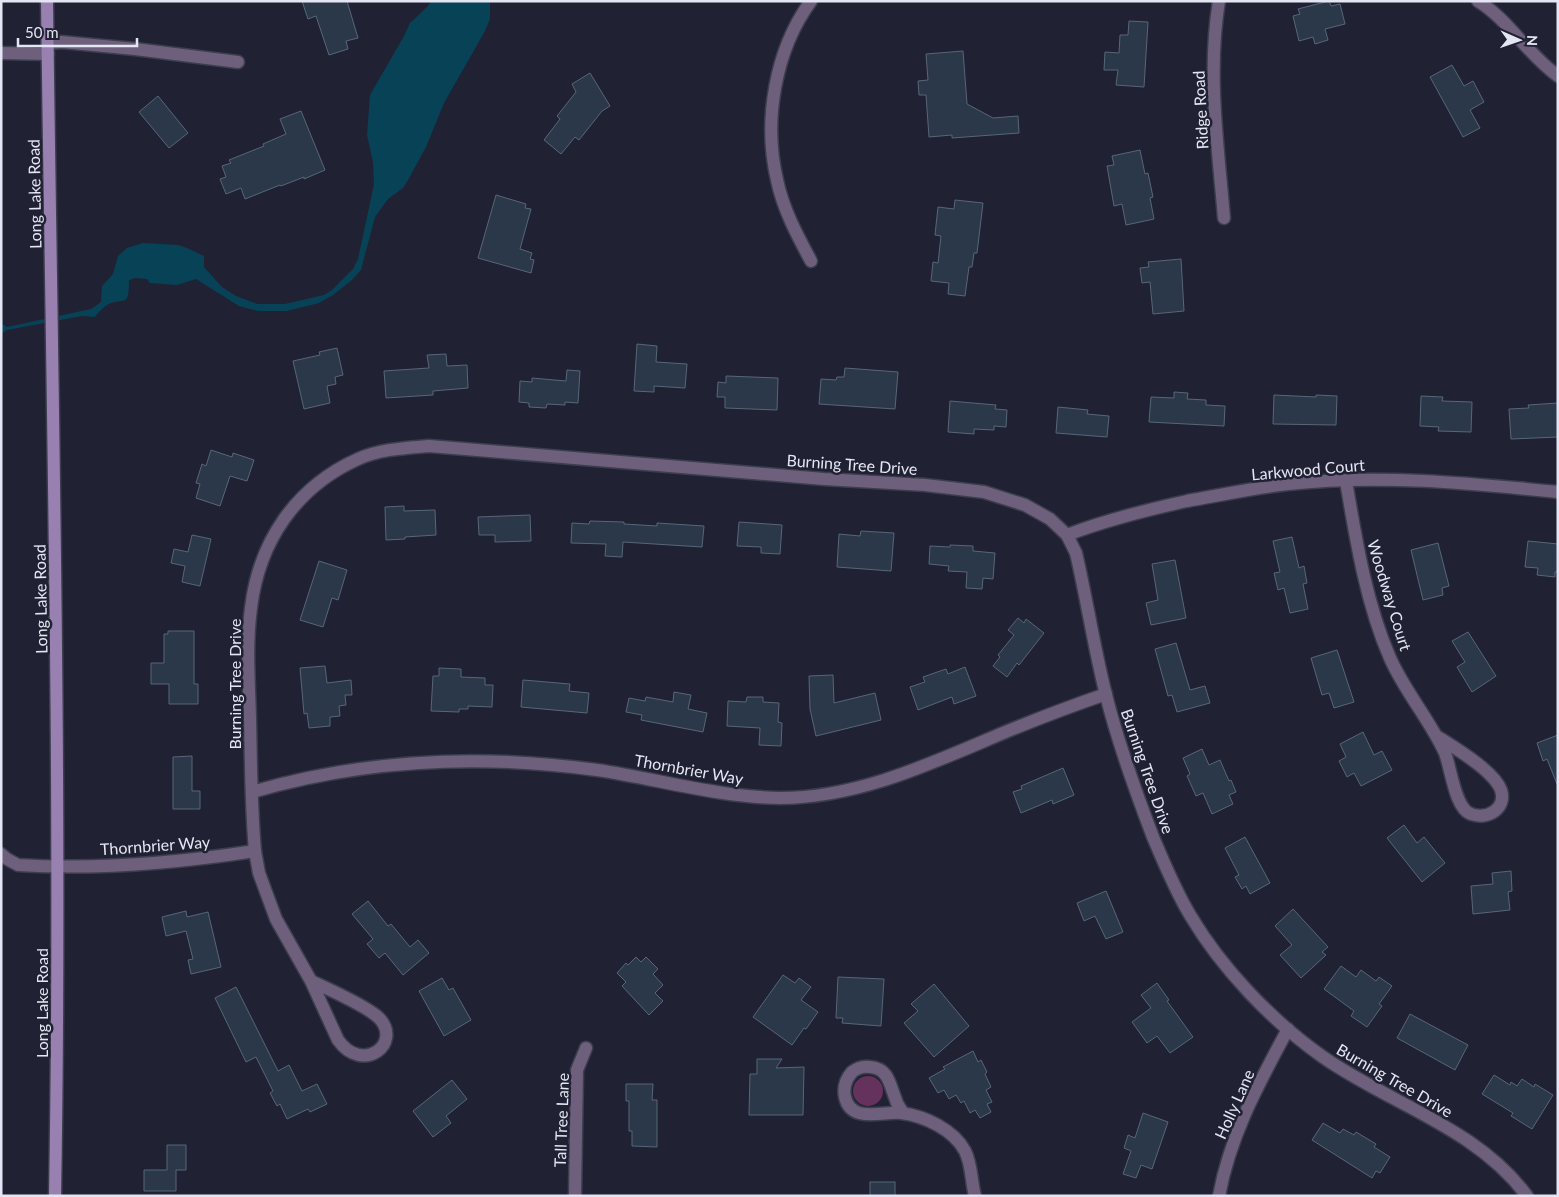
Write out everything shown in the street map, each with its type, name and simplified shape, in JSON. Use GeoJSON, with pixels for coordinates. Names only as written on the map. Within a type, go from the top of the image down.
{"type":"FeatureCollection","features":[{"type":"Feature","properties":{"kind":"main road","name":"Long Lake Road"},"geometry":{"type":"LineString","coordinates":[[47,1],[58,741],[55,1196]]}},
{"type":"Feature","properties":{"kind":"street"},"geometry":{"type":"LineString","coordinates":[[811,1],[796,27],[780,68],[771,128],[772,157],[777,182],[786,210],[811,261]]}},
{"type":"Feature","properties":{"kind":"street","name":"Ridge Road"},"geometry":{"type":"LineString","coordinates":[[1219,1],[1216,23],[1214,87],[1224,218]]}},
{"type":"Feature","properties":{"kind":"street"},"geometry":{"type":"LineString","coordinates":[[1478,1],[1497,16],[1520,41],[1558,76]]}},
{"type":"Feature","properties":{"kind":"street"},"geometry":{"type":"LineString","coordinates":[[1,53],[48,48],[62,42],[238,62]]}},
{"type":"Feature","properties":{"kind":"street","name":"Burning Tree Drive"},"geometry":{"type":"LineString","coordinates":[[311,981],[375,1014],[385,1026],[386,1034],[382,1048],[366,1056],[350,1053],[343,1047],[327,1018],[311,981],[287,942],[273,912],[259,873],[255,851],[248,645],[251,608],[260,568],[274,533],[296,502],[320,481],[359,458],[368,455],[413,447],[447,447],[956,488],[984,492],[1025,505],[1050,519],[1067,535],[1076,553],[1106,694],[1124,756],[1143,811],[1171,879],[1190,916],[1215,951],[1247,989],[1288,1029],[1315,1051],[1344,1072],[1471,1143],[1505,1169],[1527,1196]]}},
{"type":"Feature","properties":{"kind":"street","name":"Larkwood Court"},"geometry":{"type":"LineString","coordinates":[[1067,535],[1122,516],[1208,497],[1289,484],[1408,480],[1492,485],[1558,492]]}},
{"type":"Feature","properties":{"kind":"street","name":"Woodway Court"},"geometry":{"type":"LineString","coordinates":[[1346,481],[1359,552],[1371,600],[1390,658],[1438,737],[1447,758],[1460,806],[1468,814],[1476,816],[1491,814],[1498,810],[1502,803],[1502,796],[1496,782],[1472,760],[1438,737]]}},
{"type":"Feature","properties":{"kind":"street","name":"Thornbrier Way"},"geometry":{"type":"LineString","coordinates":[[252,792],[321,774],[372,766],[423,761],[474,760],[523,762],[583,769],[716,792],[751,796],[780,798],[804,796],[845,790],[889,778],[1054,712],[1106,694]]}},
{"type":"Feature","properties":{"kind":"street","name":"Thornbrier Way"},"geometry":{"type":"LineString","coordinates":[[1,854],[18,866],[98,866],[222,856],[255,851]]}},
{"type":"Feature","properties":{"kind":"street","name":"Holly Lane"},"geometry":{"type":"LineString","coordinates":[[1219,1196],[1226,1166],[1243,1118],[1253,1094],[1288,1029]]}},
{"type":"Feature","properties":{"kind":"street","name":"Tall Tree Lane"},"geometry":{"type":"LineString","coordinates":[[575,1196],[577,1070],[586,1048]]}},
{"type":"Feature","properties":{"kind":"street"},"geometry":{"type":"LineString","coordinates":[[903,1113],[896,1102],[888,1078],[879,1069],[872,1067],[860,1068],[850,1075],[844,1092],[846,1099],[854,1110],[868,1116],[903,1113],[933,1122],[957,1140],[965,1152],[970,1167],[975,1196]]}},
{"type":"Feature","properties":{"kind":"shaded area"},"geometry":{"type":"Polygon","coordinates":[[[868,1076],[874,1077],[882,1085],[882,1097],[874,1105],[868,1106],[862,1105],[854,1097],[853,1091],[854,1085],[862,1077],[868,1076]]]}},
{"type":"Feature","properties":{"kind":"water"},"geometry":{"type":"Polygon","coordinates":[[[431,1],[490,1],[490,19],[444,103],[426,147],[408,180],[403,188],[388,199],[375,217],[361,270],[333,295],[319,303],[287,311],[258,311],[239,306],[196,279],[177,285],[150,283],[147,279],[135,278],[129,280],[127,299],[107,305],[95,317],[82,316],[7,330],[1,334],[1,323],[7,327],[91,309],[101,302],[102,286],[113,274],[118,256],[127,248],[143,243],[178,245],[204,256],[204,267],[222,287],[236,296],[257,304],[285,304],[324,295],[332,290],[353,269],[358,259],[374,184],[373,162],[367,135],[370,95],[410,23],[431,1]]]}},
{"type":"Feature","properties":{"kind":"building"},"geometry":{"type":"Polygon","coordinates":[[[302,1],[347,1],[358,38],[346,41],[348,49],[329,55],[316,16],[308,19],[302,1]]]}},
{"type":"Feature","properties":{"kind":"building"},"geometry":{"type":"Polygon","coordinates":[[[1329,1],[1331,6],[1340,4],[1345,24],[1325,29],[1328,40],[1315,44],[1313,37],[1299,41],[1293,16],[1300,14],[1298,9],[1329,1]]]}},
{"type":"Feature","properties":{"kind":"building"},"geometry":{"type":"Polygon","coordinates":[[[1129,21],[1148,22],[1144,87],[1116,85],[1118,70],[1104,70],[1105,52],[1119,53],[1120,35],[1128,35],[1129,21]]]}},
{"type":"Feature","properties":{"kind":"building"},"geometry":{"type":"Polygon","coordinates":[[[963,51],[967,104],[993,118],[1018,116],[1019,133],[952,138],[952,135],[929,137],[926,95],[919,95],[918,81],[928,80],[926,54],[963,51]]]}},
{"type":"Feature","properties":{"kind":"building"},"geometry":{"type":"Polygon","coordinates":[[[1452,65],[1464,86],[1473,81],[1484,102],[1470,110],[1480,128],[1463,137],[1430,77],[1452,65]]]}},
{"type":"Feature","properties":{"kind":"building"},"geometry":{"type":"Polygon","coordinates":[[[590,73],[610,106],[602,111],[579,140],[575,137],[561,154],[544,140],[560,119],[557,116],[576,92],[572,84],[590,73]]]}},
{"type":"Feature","properties":{"kind":"building"},"geometry":{"type":"Polygon","coordinates":[[[158,96],[188,133],[169,148],[139,112],[158,96]]]}},
{"type":"Feature","properties":{"kind":"building"},"geometry":{"type":"Polygon","coordinates":[[[301,111],[325,170],[245,199],[241,188],[226,194],[220,179],[226,177],[222,166],[231,163],[229,160],[264,146],[263,144],[286,134],[280,119],[301,111]]]}},
{"type":"Feature","properties":{"kind":"building"},"geometry":{"type":"Polygon","coordinates":[[[1140,150],[1145,174],[1148,173],[1153,197],[1150,198],[1154,219],[1126,225],[1122,204],[1114,206],[1107,166],[1114,165],[1112,156],[1140,150]]]}},
{"type":"Feature","properties":{"kind":"building"},"geometry":{"type":"Polygon","coordinates":[[[496,195],[526,204],[525,208],[531,209],[520,249],[532,253],[530,259],[534,260],[531,273],[478,258],[496,195]]]}},
{"type":"Feature","properties":{"kind":"building"},"geometry":{"type":"Polygon","coordinates":[[[955,200],[983,203],[977,253],[974,253],[972,267],[969,267],[965,296],[948,294],[949,283],[931,281],[933,262],[938,263],[941,236],[935,235],[938,207],[954,209],[955,200]]]}},
{"type":"Feature","properties":{"kind":"building"},"geometry":{"type":"Polygon","coordinates":[[[1181,259],[1184,311],[1153,314],[1150,282],[1142,283],[1140,268],[1149,267],[1148,262],[1181,259]]]}},
{"type":"Feature","properties":{"kind":"building"},"geometry":{"type":"Polygon","coordinates":[[[637,344],[657,346],[656,362],[687,364],[685,388],[654,386],[654,392],[634,391],[637,344]]]}},
{"type":"Feature","properties":{"kind":"building"},"geometry":{"type":"Polygon","coordinates":[[[337,348],[343,375],[335,377],[336,384],[327,386],[330,403],[304,409],[293,361],[320,355],[319,352],[337,348]]]}},
{"type":"Feature","properties":{"kind":"building"},"geometry":{"type":"Polygon","coordinates":[[[446,354],[447,366],[467,365],[468,388],[433,391],[433,395],[386,398],[384,371],[429,368],[427,355],[446,354]]]}},
{"type":"Feature","properties":{"kind":"building"},"geometry":{"type":"Polygon","coordinates":[[[845,368],[898,372],[895,409],[819,404],[821,379],[836,380],[837,377],[844,377],[845,368]]]}},
{"type":"Feature","properties":{"kind":"building"},"geometry":{"type":"Polygon","coordinates":[[[567,370],[580,371],[578,403],[565,402],[565,405],[547,404],[546,408],[529,407],[529,403],[519,402],[520,381],[532,382],[532,378],[566,381],[567,370]]]}},
{"type":"Feature","properties":{"kind":"building"},"geometry":{"type":"Polygon","coordinates":[[[726,376],[778,378],[777,410],[725,408],[725,397],[717,397],[718,382],[726,383],[726,376]]]}},
{"type":"Feature","properties":{"kind":"building"},"geometry":{"type":"Polygon","coordinates":[[[1174,392],[1188,393],[1187,399],[1206,400],[1206,405],[1225,406],[1224,426],[1149,422],[1151,397],[1174,398],[1174,392]]]}},
{"type":"Feature","properties":{"kind":"building"},"geometry":{"type":"Polygon","coordinates":[[[1274,395],[1337,396],[1336,425],[1273,424],[1274,395]]]}},
{"type":"Feature","properties":{"kind":"building"},"geometry":{"type":"Polygon","coordinates":[[[1421,396],[1443,397],[1442,401],[1472,402],[1471,432],[1438,431],[1439,427],[1420,426],[1421,396]]]}},
{"type":"Feature","properties":{"kind":"building"},"geometry":{"type":"Polygon","coordinates":[[[950,401],[996,405],[995,409],[1007,410],[1006,427],[994,426],[994,430],[974,429],[974,434],[948,432],[950,401]]]}},
{"type":"Feature","properties":{"kind":"building"},"geometry":{"type":"Polygon","coordinates":[[[1558,403],[1558,437],[1511,439],[1509,409],[1529,408],[1528,405],[1558,403]]]}},
{"type":"Feature","properties":{"kind":"building"},"geometry":{"type":"Polygon","coordinates":[[[1058,407],[1088,410],[1087,414],[1109,416],[1107,437],[1056,433],[1058,407]]]}},
{"type":"Feature","properties":{"kind":"building"},"geometry":{"type":"Polygon","coordinates":[[[211,450],[232,457],[233,453],[254,460],[247,481],[230,476],[220,506],[196,498],[200,484],[196,483],[202,464],[206,466],[211,450]]]}},
{"type":"Feature","properties":{"kind":"building"},"geometry":{"type":"Polygon","coordinates":[[[404,506],[404,511],[435,510],[436,535],[386,540],[385,507],[404,506]]]}},
{"type":"Feature","properties":{"kind":"building"},"geometry":{"type":"Polygon","coordinates":[[[530,515],[531,541],[495,542],[495,535],[479,535],[478,517],[530,515]]]}},
{"type":"Feature","properties":{"kind":"building"},"geometry":{"type":"Polygon","coordinates":[[[590,521],[624,522],[624,524],[657,526],[657,523],[704,526],[702,547],[623,542],[622,557],[605,556],[606,544],[571,543],[572,523],[589,524],[590,521]]]}},
{"type":"Feature","properties":{"kind":"building"},"geometry":{"type":"Polygon","coordinates":[[[739,522],[782,525],[780,554],[761,553],[761,547],[737,546],[739,522]]]}},
{"type":"Feature","properties":{"kind":"building"},"geometry":{"type":"Polygon","coordinates":[[[861,531],[894,533],[891,571],[837,567],[839,534],[860,536],[861,531]]]}},
{"type":"Feature","properties":{"kind":"building"},"geometry":{"type":"Polygon","coordinates":[[[192,535],[211,539],[200,586],[182,582],[185,566],[171,563],[174,549],[188,552],[192,535]]]}},
{"type":"Feature","properties":{"kind":"building"},"geometry":{"type":"Polygon","coordinates":[[[1292,537],[1299,568],[1304,566],[1307,583],[1303,584],[1308,609],[1290,613],[1284,588],[1278,590],[1274,573],[1280,572],[1273,541],[1292,537]]]}},
{"type":"Feature","properties":{"kind":"building"},"geometry":{"type":"Polygon","coordinates":[[[1528,541],[1558,544],[1558,572],[1555,572],[1555,577],[1537,575],[1538,568],[1525,567],[1528,541]]]}},
{"type":"Feature","properties":{"kind":"building"},"geometry":{"type":"Polygon","coordinates":[[[1438,543],[1449,586],[1442,588],[1443,595],[1423,600],[1411,550],[1438,543]]]}},
{"type":"Feature","properties":{"kind":"building"},"geometry":{"type":"Polygon","coordinates":[[[950,545],[973,546],[973,551],[995,553],[993,579],[983,578],[982,589],[966,588],[967,572],[948,571],[949,566],[929,564],[930,546],[950,547],[950,545]]]}},
{"type":"Feature","properties":{"kind":"building"},"geometry":{"type":"Polygon","coordinates":[[[1175,560],[1186,618],[1151,625],[1146,603],[1158,600],[1152,564],[1175,560]]]}},
{"type":"Feature","properties":{"kind":"building"},"geometry":{"type":"Polygon","coordinates":[[[319,561],[347,570],[338,600],[332,598],[323,627],[300,620],[319,561]]]}},
{"type":"Feature","properties":{"kind":"building"},"geometry":{"type":"Polygon","coordinates":[[[1018,618],[1024,623],[1026,619],[1044,633],[1007,677],[993,666],[1000,657],[998,655],[1014,635],[1008,630],[1018,618]]]}},
{"type":"Feature","properties":{"kind":"building"},"geometry":{"type":"Polygon","coordinates":[[[168,631],[194,631],[194,684],[198,684],[198,704],[169,704],[169,684],[151,684],[151,663],[164,663],[164,634],[168,634],[168,631]]]}},
{"type":"Feature","properties":{"kind":"building"},"geometry":{"type":"Polygon","coordinates":[[[1468,632],[1496,676],[1472,692],[1457,667],[1465,662],[1452,641],[1468,632]]]}},
{"type":"Feature","properties":{"kind":"building"},"geometry":{"type":"Polygon","coordinates":[[[1176,643],[1190,690],[1205,686],[1210,703],[1177,712],[1172,695],[1168,696],[1155,649],[1176,643]]]}},
{"type":"Feature","properties":{"kind":"building"},"geometry":{"type":"Polygon","coordinates":[[[1337,650],[1354,702],[1334,708],[1329,693],[1322,695],[1311,658],[1337,650]]]}},
{"type":"Feature","properties":{"kind":"building"},"geometry":{"type":"Polygon","coordinates":[[[325,666],[327,683],[351,680],[352,695],[345,695],[346,705],[339,706],[340,716],[330,717],[330,726],[309,728],[307,713],[304,714],[300,668],[325,666]]]}},
{"type":"Feature","properties":{"kind":"building"},"geometry":{"type":"Polygon","coordinates":[[[965,667],[976,696],[954,704],[952,697],[918,710],[910,687],[925,682],[923,677],[946,669],[948,674],[965,667]]]}},
{"type":"Feature","properties":{"kind":"building"},"geometry":{"type":"Polygon","coordinates":[[[439,668],[461,669],[461,677],[485,678],[485,685],[493,685],[492,707],[468,706],[468,709],[459,709],[459,712],[431,711],[433,676],[439,676],[439,668]]]}},
{"type":"Feature","properties":{"kind":"building"},"geometry":{"type":"Polygon","coordinates":[[[833,675],[834,703],[875,693],[881,720],[816,736],[810,709],[809,676],[833,675]]]}},
{"type":"Feature","properties":{"kind":"building"},"geometry":{"type":"Polygon","coordinates":[[[523,680],[570,684],[569,691],[589,693],[587,713],[521,707],[523,680]]]}},
{"type":"Feature","properties":{"kind":"building"},"geometry":{"type":"Polygon","coordinates":[[[674,692],[691,695],[688,709],[707,713],[703,732],[641,720],[642,715],[626,712],[629,698],[645,701],[646,697],[673,702],[674,692]]]}},
{"type":"Feature","properties":{"kind":"building"},"geometry":{"type":"Polygon","coordinates":[[[747,697],[763,697],[763,702],[779,703],[778,722],[782,723],[781,746],[759,745],[760,728],[727,726],[728,701],[746,702],[747,697]]]}},
{"type":"Feature","properties":{"kind":"building"},"geometry":{"type":"Polygon","coordinates":[[[1363,732],[1374,755],[1382,751],[1392,770],[1361,786],[1354,773],[1347,777],[1339,761],[1346,757],[1340,744],[1363,732]]]}},
{"type":"Feature","properties":{"kind":"building"},"geometry":{"type":"Polygon","coordinates":[[[1558,735],[1557,784],[1547,759],[1543,761],[1537,743],[1558,735]]]}},
{"type":"Feature","properties":{"kind":"building"},"geometry":{"type":"Polygon","coordinates":[[[1202,749],[1209,765],[1220,760],[1236,792],[1229,795],[1233,804],[1212,814],[1203,793],[1196,796],[1187,776],[1190,774],[1183,758],[1202,749]]]}},
{"type":"Feature","properties":{"kind":"building"},"geometry":{"type":"Polygon","coordinates":[[[192,756],[192,791],[200,791],[200,809],[173,809],[173,757],[192,756]]]}},
{"type":"Feature","properties":{"kind":"building"},"geometry":{"type":"Polygon","coordinates":[[[1063,768],[1074,795],[1053,804],[1052,800],[1021,813],[1013,792],[1022,789],[1021,786],[1063,768]]]}},
{"type":"Feature","properties":{"kind":"building"},"geometry":{"type":"Polygon","coordinates":[[[1404,825],[1417,843],[1424,837],[1445,863],[1422,882],[1387,838],[1404,825]]]}},
{"type":"Feature","properties":{"kind":"building"},"geometry":{"type":"Polygon","coordinates":[[[1245,837],[1270,883],[1250,894],[1246,886],[1242,889],[1235,877],[1239,875],[1225,848],[1245,837]]]}},
{"type":"Feature","properties":{"kind":"building"},"geometry":{"type":"Polygon","coordinates":[[[1511,871],[1512,891],[1508,892],[1510,910],[1473,914],[1471,886],[1493,884],[1492,873],[1511,871]]]}},
{"type":"Feature","properties":{"kind":"building"},"geometry":{"type":"Polygon","coordinates":[[[1106,891],[1123,932],[1106,939],[1095,916],[1084,921],[1077,903],[1106,891]]]}},
{"type":"Feature","properties":{"kind":"building"},"geometry":{"type":"Polygon","coordinates":[[[368,901],[388,926],[391,924],[410,947],[418,940],[429,953],[403,975],[385,953],[379,958],[367,944],[373,939],[352,914],[368,901]]]}},
{"type":"Feature","properties":{"kind":"building"},"geometry":{"type":"Polygon","coordinates":[[[1293,909],[1328,947],[1322,952],[1326,955],[1301,978],[1280,955],[1292,945],[1275,926],[1293,909]]]}},
{"type":"Feature","properties":{"kind":"building"},"geometry":{"type":"Polygon","coordinates":[[[186,911],[187,917],[208,912],[221,967],[191,974],[188,960],[193,959],[186,931],[166,936],[162,917],[186,911]]]}},
{"type":"Feature","properties":{"kind":"building"},"geometry":{"type":"Polygon","coordinates":[[[636,957],[641,962],[646,957],[658,969],[653,974],[663,985],[655,993],[663,1001],[649,1015],[622,986],[626,982],[617,973],[626,963],[628,965],[636,957]]]}},
{"type":"Feature","properties":{"kind":"building"},"geometry":{"type":"Polygon","coordinates":[[[1341,966],[1356,977],[1361,970],[1376,981],[1379,977],[1392,986],[1379,1004],[1382,1006],[1367,1027],[1351,1016],[1354,1011],[1324,989],[1341,966]]]}},
{"type":"Feature","properties":{"kind":"building"},"geometry":{"type":"Polygon","coordinates":[[[783,975],[795,983],[799,978],[811,987],[801,1000],[818,1012],[792,1045],[753,1017],[783,975]]]}},
{"type":"Feature","properties":{"kind":"building"},"geometry":{"type":"Polygon","coordinates":[[[838,977],[884,979],[881,1026],[842,1023],[843,1018],[836,1018],[838,977]]]}},
{"type":"Feature","properties":{"kind":"building"},"geometry":{"type":"Polygon","coordinates":[[[442,978],[449,990],[453,988],[471,1020],[444,1036],[419,991],[442,978]]]}},
{"type":"Feature","properties":{"kind":"building"},"geometry":{"type":"Polygon","coordinates":[[[1157,983],[1169,1000],[1167,1001],[1193,1037],[1170,1053],[1157,1036],[1147,1043],[1132,1022],[1151,1008],[1141,995],[1157,983]]]}},
{"type":"Feature","properties":{"kind":"building"},"geometry":{"type":"Polygon","coordinates":[[[934,984],[969,1026],[934,1057],[904,1023],[918,1011],[911,1004],[934,984]]]}},
{"type":"Feature","properties":{"kind":"building"},"geometry":{"type":"Polygon","coordinates":[[[236,987],[278,1071],[289,1065],[302,1091],[317,1084],[327,1104],[310,1112],[308,1109],[287,1119],[280,1104],[277,1106],[270,1093],[273,1091],[256,1057],[246,1062],[215,998],[236,987]]]}},
{"type":"Feature","properties":{"kind":"building"},"geometry":{"type":"Polygon","coordinates":[[[1410,1014],[1468,1045],[1455,1070],[1397,1038],[1410,1014]]]}},
{"type":"Feature","properties":{"kind":"building"},"geometry":{"type":"Polygon","coordinates":[[[973,1051],[978,1062],[981,1060],[987,1072],[985,1074],[991,1087],[986,1090],[992,1102],[987,1104],[991,1112],[980,1118],[975,1110],[970,1113],[964,1101],[961,1103],[956,1095],[949,1099],[944,1090],[938,1093],[929,1078],[945,1069],[943,1067],[973,1051]]]}},
{"type":"Feature","properties":{"kind":"building"},"geometry":{"type":"Polygon","coordinates":[[[757,1059],[782,1059],[776,1068],[804,1067],[803,1115],[749,1115],[750,1074],[757,1074],[757,1059]]]}},
{"type":"Feature","properties":{"kind":"building"},"geometry":{"type":"Polygon","coordinates":[[[1494,1075],[1510,1085],[1511,1082],[1517,1086],[1522,1079],[1534,1087],[1535,1084],[1553,1095],[1532,1129],[1511,1116],[1513,1113],[1482,1094],[1494,1075]]]}},
{"type":"Feature","properties":{"kind":"building"},"geometry":{"type":"Polygon","coordinates":[[[452,1080],[467,1099],[446,1116],[451,1123],[433,1137],[413,1111],[452,1080]]]}},
{"type":"Feature","properties":{"kind":"building"},"geometry":{"type":"Polygon","coordinates":[[[626,1084],[653,1084],[652,1100],[657,1100],[657,1147],[632,1146],[632,1131],[629,1131],[629,1101],[626,1101],[626,1084]]]}},
{"type":"Feature","properties":{"kind":"building"},"geometry":{"type":"Polygon","coordinates":[[[1143,1113],[1168,1122],[1152,1169],[1141,1165],[1136,1178],[1123,1174],[1131,1151],[1124,1148],[1128,1135],[1135,1138],[1143,1113]]]}},
{"type":"Feature","properties":{"kind":"building"},"geometry":{"type":"Polygon","coordinates":[[[1323,1123],[1340,1133],[1343,1129],[1354,1135],[1356,1132],[1376,1144],[1374,1147],[1390,1157],[1380,1173],[1376,1171],[1372,1178],[1312,1140],[1323,1123]]]}},
{"type":"Feature","properties":{"kind":"building"},"geometry":{"type":"Polygon","coordinates":[[[167,1145],[186,1145],[186,1170],[176,1170],[176,1191],[144,1191],[144,1170],[167,1170],[167,1145]]]}},
{"type":"Feature","properties":{"kind":"building"},"geometry":{"type":"Polygon","coordinates":[[[870,1182],[895,1182],[895,1196],[870,1196],[870,1182]]]}}]}
